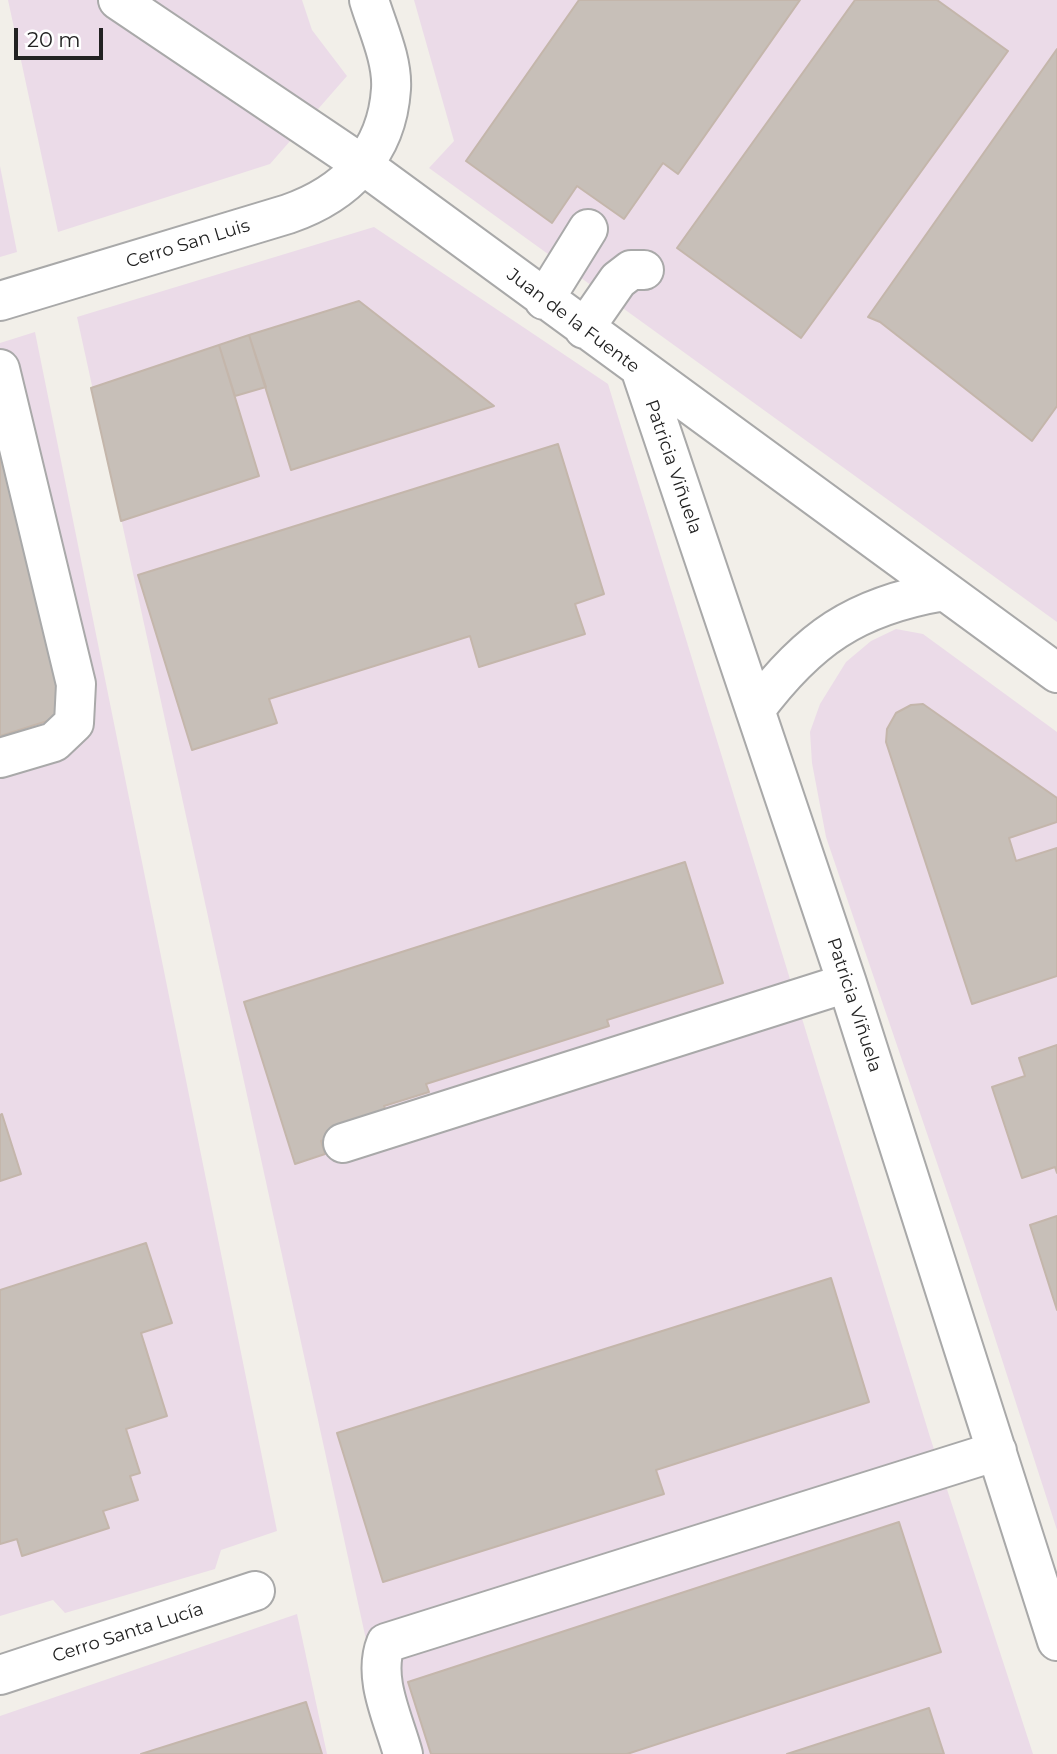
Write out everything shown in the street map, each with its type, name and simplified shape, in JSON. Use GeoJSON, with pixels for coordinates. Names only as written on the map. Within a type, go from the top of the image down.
{"type":"FeatureCollection","features":[{"type":"Feature","properties":{"kind":"street","name":"Juan de la Fuente"},"geometry":{"type":"LineString","coordinates":[[118,0],[363,165],[1057,673]]}},
{"type":"Feature","properties":{"kind":"street","name":"Cerro San Luis"},"geometry":{"type":"LineString","coordinates":[[9,298],[317,204],[343,186],[363,165],[378,142],[391,88],[386,56],[369,0]]}},
{"type":"Feature","properties":{"kind":"street"},"geometry":{"type":"LineString","coordinates":[[544,300],[588,229]]}},
{"type":"Feature","properties":{"kind":"street"},"geometry":{"type":"LineString","coordinates":[[584,329],[618,280],[631,270],[645,270]]}},
{"type":"Feature","properties":{"kind":"street"},"geometry":{"type":"LineString","coordinates":[[0,369],[76,684],[74,723],[54,742],[0,758]]}},
{"type":"Feature","properties":{"kind":"street","name":"Patricia Viñuela"},"geometry":{"type":"LineString","coordinates":[[641,371],[847,983],[1057,1641]]}},
{"type":"Feature","properties":{"kind":"street"},"geometry":{"type":"LineString","coordinates":[[755,710],[788,667],[830,631],[892,602],[944,591]]}},
{"type":"Feature","properties":{"kind":"street"},"geometry":{"type":"LineString","coordinates":[[343,1143],[847,983]]}},
{"type":"Feature","properties":{"kind":"street"},"geometry":{"type":"LineString","coordinates":[[403,1754],[382,1679],[381,1657],[386,1643],[997,1451]]}},
{"type":"Feature","properties":{"kind":"street","name":"Cerro Santa Lucía"},"geometry":{"type":"LineString","coordinates":[[0,1675],[255,1591]]}},
{"type":"Feature","properties":{"kind":"shaded area"},"geometry":{"type":"Polygon","coordinates":[[[8,0],[302,0],[312,30],[347,76],[270,164],[58,232],[8,0]]]}},
{"type":"Feature","properties":{"kind":"shaded area"},"geometry":{"type":"Polygon","coordinates":[[[414,0],[1057,0],[1057,622],[429,168],[454,141],[414,0]]]}},
{"type":"Feature","properties":{"kind":"shaded area"},"geometry":{"type":"Polygon","coordinates":[[[0,166],[17,252],[0,257],[0,166]]]}},
{"type":"Feature","properties":{"kind":"shaded area"},"geometry":{"type":"Polygon","coordinates":[[[374,227],[608,384],[930,1437],[1033,1754],[391,1754],[77,317],[374,227]]]}},
{"type":"Feature","properties":{"kind":"shaded area"},"geometry":{"type":"Polygon","coordinates":[[[35,332],[277,1531],[221,1550],[215,1569],[65,1613],[53,1600],[0,1616],[0,343],[35,332]]]}},
{"type":"Feature","properties":{"kind":"shaded area"},"geometry":{"type":"Polygon","coordinates":[[[896,629],[923,634],[1057,732],[1057,1530],[965,1245],[826,837],[812,763],[810,732],[820,704],[846,662],[871,641],[896,629]]]}},
{"type":"Feature","properties":{"kind":"shaded area"},"geometry":{"type":"Polygon","coordinates":[[[297,1614],[327,1754],[0,1754],[0,1716],[297,1614]]]}},
{"type":"Feature","properties":{"kind":"building"},"geometry":{"type":"Polygon","coordinates":[[[579,0],[800,0],[678,174],[663,163],[624,219],[577,186],[552,223],[466,161],[579,0]]]}},
{"type":"Feature","properties":{"kind":"building"},"geometry":{"type":"Polygon","coordinates":[[[855,0],[937,0],[1008,51],[801,338],[677,248],[855,0]]]}},
{"type":"Feature","properties":{"kind":"building"},"geometry":{"type":"Polygon","coordinates":[[[1057,49],[1057,406],[1032,441],[880,322],[868,317],[1057,49]]]}},
{"type":"Feature","properties":{"kind":"building"},"geometry":{"type":"Polygon","coordinates":[[[359,301],[494,406],[291,470],[249,335],[359,301]]]}},
{"type":"Feature","properties":{"kind":"building"},"geometry":{"type":"Polygon","coordinates":[[[249,335],[266,387],[235,396],[219,345],[249,335]]]}},
{"type":"Feature","properties":{"kind":"building"},"geometry":{"type":"Polygon","coordinates":[[[219,345],[259,476],[121,521],[91,388],[219,345]]]}},
{"type":"Feature","properties":{"kind":"building"},"geometry":{"type":"Polygon","coordinates":[[[0,438],[37,566],[63,716],[0,736],[0,438]]]}},
{"type":"Feature","properties":{"kind":"building"},"geometry":{"type":"Polygon","coordinates":[[[558,444],[604,594],[575,604],[585,634],[479,667],[470,636],[269,699],[277,723],[192,750],[138,575],[558,444]]]}},
{"type":"Feature","properties":{"kind":"building"},"geometry":{"type":"Polygon","coordinates":[[[923,704],[1057,798],[1057,822],[1009,838],[1016,861],[1057,848],[1057,976],[972,1004],[886,742],[887,729],[896,713],[911,705],[923,704]]]}},
{"type":"Feature","properties":{"kind":"building"},"geometry":{"type":"Polygon","coordinates":[[[685,862],[723,983],[607,1020],[609,1026],[426,1084],[429,1092],[384,1106],[389,1119],[321,1141],[325,1154],[295,1164],[244,1002],[685,862]]]}},
{"type":"Feature","properties":{"kind":"building"},"geometry":{"type":"Polygon","coordinates":[[[1057,1045],[1057,1173],[1055,1167],[1022,1178],[992,1087],[1025,1076],[1019,1058],[1057,1045]]]}},
{"type":"Feature","properties":{"kind":"building"},"geometry":{"type":"Polygon","coordinates":[[[2,1114],[21,1174],[0,1181],[0,1115],[2,1114]]]}},
{"type":"Feature","properties":{"kind":"building"},"geometry":{"type":"Polygon","coordinates":[[[1057,1216],[1057,1310],[1030,1225],[1057,1216]]]}},
{"type":"Feature","properties":{"kind":"building"},"geometry":{"type":"Polygon","coordinates":[[[146,1243],[172,1323],[141,1333],[167,1416],[126,1429],[140,1473],[130,1476],[138,1500],[103,1511],[109,1528],[22,1556],[17,1539],[0,1544],[0,1290],[146,1243]]]}},
{"type":"Feature","properties":{"kind":"building"},"geometry":{"type":"Polygon","coordinates":[[[831,1278],[869,1402],[656,1470],[664,1494],[383,1582],[337,1433],[831,1278]]]}},
{"type":"Feature","properties":{"kind":"building"},"geometry":{"type":"Polygon","coordinates":[[[899,1522],[941,1652],[627,1754],[431,1754],[408,1682],[899,1522]]]}},
{"type":"Feature","properties":{"kind":"building"},"geometry":{"type":"Polygon","coordinates":[[[306,1702],[322,1754],[141,1754],[306,1702]]]}},
{"type":"Feature","properties":{"kind":"building"},"geometry":{"type":"Polygon","coordinates":[[[929,1708],[944,1754],[787,1754],[929,1708]]]}}]}
